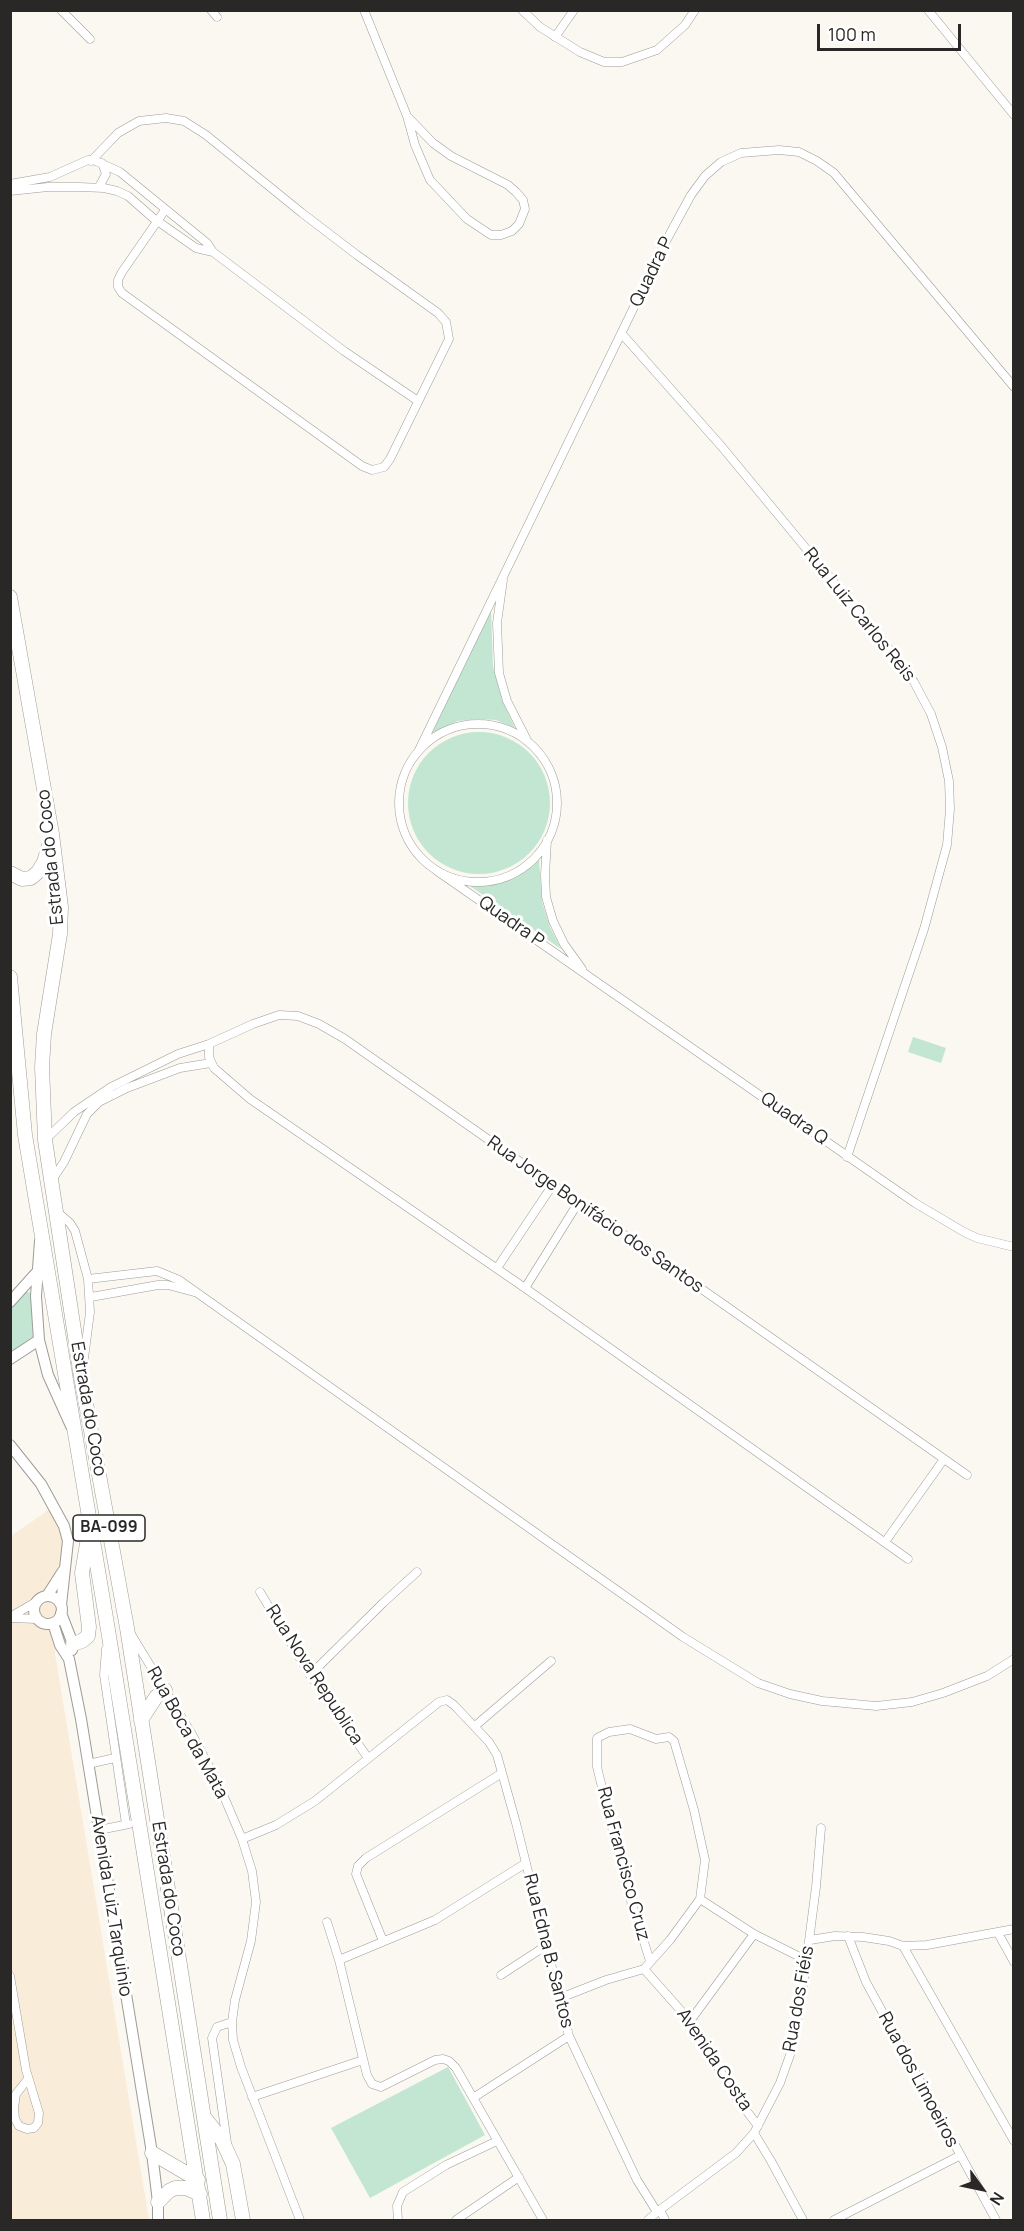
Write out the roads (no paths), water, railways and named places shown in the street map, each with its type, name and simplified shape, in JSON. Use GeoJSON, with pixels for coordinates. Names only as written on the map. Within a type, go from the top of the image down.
{"type":"FeatureCollection","features":[{"type":"Feature","properties":{"kind":"highway","name":"Estrada do Coco"},"geometry":{"type":"LineString","coordinates":[[10,597],[52,834],[61,907],[60,934],[44,1034],[42,1067],[45,1140],[81,1376],[127,1628],[220,2220]]}},
{"type":"Feature","properties":{"kind":"highway"},"geometry":{"type":"LineString","coordinates":[[10,873],[22,879],[31,878],[38,872],[48,852],[52,834]]}},
{"type":"Feature","properties":{"kind":"highway","name":"Estrada do Coco"},"geometry":{"type":"LineString","coordinates":[[10,977],[26,1135],[108,1630],[133,1824],[199,2187],[203,2220]]}},
{"type":"Feature","properties":{"kind":"highway"},"geometry":{"type":"LineString","coordinates":[[73,1644],[88,1636],[89,1627],[82,1573],[91,1525]]}},
{"type":"Feature","properties":{"kind":"highway"},"geometry":{"type":"LineString","coordinates":[[141,1720],[156,1697],[165,1690]]}},
{"type":"Feature","properties":{"kind":"highway"},"geometry":{"type":"LineString","coordinates":[[203,2115],[228,2150],[233,2164],[243,2220]]}},
{"type":"Feature","properties":{"kind":"highway"},"geometry":{"type":"LineString","coordinates":[[152,2153],[199,2187]]}},
{"type":"Feature","properties":{"kind":"highway"},"geometry":{"type":"LineString","coordinates":[[158,2202],[169,2191],[176,2188],[199,2187]]}},
{"type":"Feature","properties":{"kind":"street"},"geometry":{"type":"LineString","coordinates":[[61,10],[90,39]]}},
{"type":"Feature","properties":{"kind":"street"},"geometry":{"type":"LineString","coordinates":[[211,10],[217,17],[218,10]]}},
{"type":"Feature","properties":{"kind":"street"},"geometry":{"type":"LineString","coordinates":[[364,10],[430,180],[467,219],[491,235],[501,235],[512,231],[519,224],[525,209],[523,200],[516,192],[508,185],[435,145],[407,116]]}},
{"type":"Feature","properties":{"kind":"street"},"geometry":{"type":"LineString","coordinates":[[522,10],[555,37],[598,60],[622,62],[657,50],[685,25],[695,10]]}},
{"type":"Feature","properties":{"kind":"street"},"geometry":{"type":"LineString","coordinates":[[555,37],[574,10]]}},
{"type":"Feature","properties":{"kind":"street"},"geometry":{"type":"LineString","coordinates":[[928,10],[1014,115]]}},
{"type":"Feature","properties":{"kind":"street"},"geometry":{"type":"LineString","coordinates":[[10,184],[50,177],[91,160],[118,133],[150,119],[166,118],[184,121],[206,135],[302,213],[447,322],[449,339],[384,467],[372,470],[362,466],[122,293],[118,287],[118,280],[122,272],[165,210]]}},
{"type":"Feature","properties":{"kind":"street"},"geometry":{"type":"LineString","coordinates":[[419,156],[427,148],[435,145]]}},
{"type":"Feature","properties":{"kind":"street","name":"Quadra P"},"geometry":{"type":"LineString","coordinates":[[419,750],[504,572],[686,204],[705,176],[721,162],[741,153],[762,150],[799,152],[817,161],[842,182],[1014,387]]}},
{"type":"Feature","properties":{"kind":"street"},"geometry":{"type":"LineString","coordinates":[[91,160],[102,163],[126,176],[207,243],[213,252],[344,351],[418,401]]}},
{"type":"Feature","properties":{"kind":"street"},"geometry":{"type":"LineString","coordinates":[[99,187],[106,174],[102,163]]}},
{"type":"Feature","properties":{"kind":"street"},"geometry":{"type":"LineString","coordinates":[[64,172],[62,180],[66,187]]}},
{"type":"Feature","properties":{"kind":"street"},"geometry":{"type":"LineString","coordinates":[[10,191],[66,187],[99,187],[117,190],[196,248],[213,252]]}},
{"type":"Feature","properties":{"kind":"street","name":"Rua Luiz Carlos Reis"},"geometry":{"type":"LineString","coordinates":[[622,334],[722,447],[895,656],[914,682],[931,714],[942,747],[949,781],[950,809],[947,845],[921,940],[847,1157]]}},
{"type":"Feature","properties":{"kind":"street"},"geometry":{"type":"LineString","coordinates":[[504,572],[497,623],[499,673],[507,701],[527,740],[542,756],[553,776],[557,797],[555,819],[548,840],[546,897],[553,921],[564,944],[585,972]]}},
{"type":"Feature","properties":{"kind":"street"},"geometry":{"type":"LineString","coordinates":[[527,740],[506,728],[483,723],[460,726],[438,735],[419,750],[406,770],[400,792],[400,815],[407,837],[420,856],[437,871],[457,879],[478,882],[499,879],[518,871],[535,857],[548,840]]}},
{"type":"Feature","properties":{"kind":"street","name":"Quadra P"},"geometry":{"type":"LineString","coordinates":[[437,871],[585,972]]}},
{"type":"Feature","properties":{"kind":"street","name":"Quadra Q"},"geometry":{"type":"LineString","coordinates":[[585,972],[915,1203],[977,1238],[1014,1247]]}},
{"type":"Feature","properties":{"kind":"street","name":"Rua Jorge Bonifácio dos Santos"},"geometry":{"type":"LineString","coordinates":[[102,1097],[141,1072],[253,1023],[279,1015],[298,1016],[319,1024],[345,1039],[967,1475]]}},
{"type":"Feature","properties":{"kind":"street"},"geometry":{"type":"LineString","coordinates":[[209,1044],[211,1063],[228,1082],[250,1099],[497,1268],[908,1559]]}},
{"type":"Feature","properties":{"kind":"street"},"geometry":{"type":"LineString","coordinates":[[45,1140],[74,1112],[102,1097],[180,1068],[211,1063]]}},
{"type":"Feature","properties":{"kind":"street"},"geometry":{"type":"LineString","coordinates":[[141,1072],[145,1081]]}},
{"type":"Feature","properties":{"kind":"street"},"geometry":{"type":"LineString","coordinates":[[51,1181],[64,1162],[87,1114],[102,1097]]}},
{"type":"Feature","properties":{"kind":"street"},"geometry":{"type":"LineString","coordinates":[[497,1268],[552,1186]]}},
{"type":"Feature","properties":{"kind":"street"},"geometry":{"type":"LineString","coordinates":[[525,1288],[578,1203]]}},
{"type":"Feature","properties":{"kind":"street"},"geometry":{"type":"LineString","coordinates":[[56,1211],[70,1223],[75,1231],[91,1297],[81,1376]]}},
{"type":"Feature","properties":{"kind":"street"},"geometry":{"type":"LineString","coordinates":[[41,1228],[36,1274],[39,1340],[48,1375],[75,1435]]}},
{"type":"Feature","properties":{"kind":"street"},"geometry":{"type":"LineString","coordinates":[[88,1279],[157,1271],[168,1274],[683,1637],[758,1683],[790,1694],[822,1701],[876,1706],[912,1702],[943,1693],[987,1676],[1014,1659]]}},
{"type":"Feature","properties":{"kind":"street"},"geometry":{"type":"LineString","coordinates":[[10,1302],[36,1274]]}},
{"type":"Feature","properties":{"kind":"street"},"geometry":{"type":"LineString","coordinates":[[168,1274],[166,1280],[168,1285]]}},
{"type":"Feature","properties":{"kind":"street"},"geometry":{"type":"LineString","coordinates":[[104,1277],[108,1285],[108,1294]]}},
{"type":"Feature","properties":{"kind":"street"},"geometry":{"type":"LineString","coordinates":[[91,1297],[168,1285],[198,1293]]}},
{"type":"Feature","properties":{"kind":"street"},"geometry":{"type":"LineString","coordinates":[[10,1359],[39,1340]]}},
{"type":"Feature","properties":{"kind":"street"},"geometry":{"type":"LineString","coordinates":[[10,1445],[41,1484],[64,1526],[68,1541],[61,1609],[53,1623],[44,1624],[36,1619],[10,1618]]}},
{"type":"Feature","properties":{"kind":"street"},"geometry":{"type":"LineString","coordinates":[[885,1542],[944,1459]]}},
{"type":"Feature","properties":{"kind":"street"},"geometry":{"type":"LineString","coordinates":[[10,1618],[47,1596],[64,1571]]}},
{"type":"Feature","properties":{"kind":"street"},"geometry":{"type":"LineString","coordinates":[[310,1675],[417,1572]]}},
{"type":"Feature","properties":{"kind":"street","name":"Rua Nova Republica"},"geometry":{"type":"LineString","coordinates":[[260,1592],[310,1675],[368,1758]]}},
{"type":"Feature","properties":{"kind":"street"},"geometry":{"type":"LineString","coordinates":[[47,1596],[55,1598],[61,1609],[73,1644]]}},
{"type":"Feature","properties":{"kind":"street"},"geometry":{"type":"LineString","coordinates":[[36,1602],[33,1611],[36,1619]]}},
{"type":"Feature","properties":{"kind":"street","name":"Avenida Luiz Tarquinio"},"geometry":{"type":"LineString","coordinates":[[53,1623],[60,1645],[69,1659],[88,1764],[152,2153],[158,2220]]}},
{"type":"Feature","properties":{"kind":"street","name":"Rua Boca da Mata"},"geometry":{"type":"LineString","coordinates":[[127,1628],[193,1737],[219,1785],[242,1839],[252,1871],[256,1902],[251,1941],[235,2000],[232,2022],[233,2040],[252,2097],[300,2220]]}},
{"type":"Feature","properties":{"kind":"street"},"geometry":{"type":"LineString","coordinates":[[99,1830],[133,1824],[115,1758],[104,1676],[108,1630]]}},
{"type":"Feature","properties":{"kind":"street","name":"Avenida Luiz Tarquinio"},"geometry":{"type":"LineString","coordinates":[[69,1659],[73,1644]]}},
{"type":"Feature","properties":{"kind":"street"},"geometry":{"type":"LineString","coordinates":[[475,1726],[551,1661]]}},
{"type":"Feature","properties":{"kind":"street","name":"Rua Edna B. Santos"},"geometry":{"type":"LineString","coordinates":[[368,1758],[440,1702],[447,1700],[475,1726],[497,1755],[569,2036],[637,2180],[665,2220]]}},
{"type":"Feature","properties":{"kind":"street","name":"Rua Francisco Cruz"},"geometry":{"type":"LineString","coordinates":[[650,1961],[627,1888],[597,1767],[597,1738],[609,1732],[630,1729],[656,1739],[669,1737],[674,1741],[703,1843],[705,1875],[700,1899]]}},
{"type":"Feature","properties":{"kind":"street"},"geometry":{"type":"LineString","coordinates":[[88,1764],[115,1758]]}},
{"type":"Feature","properties":{"kind":"street"},"geometry":{"type":"LineString","coordinates":[[242,1839],[294,1815],[315,1802],[368,1758]]}},
{"type":"Feature","properties":{"kind":"street"},"geometry":{"type":"LineString","coordinates":[[383,1941],[356,1874],[358,1866],[366,1858],[502,1773]]}},
{"type":"Feature","properties":{"kind":"street","name":"Rua dos Fiéis"},"geometry":{"type":"LineString","coordinates":[[648,2220],[736,2153],[754,2133],[780,2083],[790,2055],[801,2003],[821,1828]]}},
{"type":"Feature","properties":{"kind":"street"},"geometry":{"type":"LineString","coordinates":[[339,1960],[435,1920],[526,1863]]}},
{"type":"Feature","properties":{"kind":"street"},"geometry":{"type":"LineString","coordinates":[[560,1998],[606,1980],[644,1970],[670,1940],[700,1899],[754,1934],[806,1960]]}},
{"type":"Feature","properties":{"kind":"street"},"geometry":{"type":"LineString","coordinates":[[327,1922],[339,1960],[363,2060],[372,2084],[381,2087],[435,2060],[449,2061],[456,2068],[543,2220]]}},
{"type":"Feature","properties":{"kind":"street"},"geometry":{"type":"LineString","coordinates":[[810,1940],[848,1936],[876,1938],[903,1946],[927,1945],[1014,1929]]}},
{"type":"Feature","properties":{"kind":"street"},"geometry":{"type":"LineString","coordinates":[[998,1933],[1014,1962]]}},
{"type":"Feature","properties":{"kind":"street"},"geometry":{"type":"LineString","coordinates":[[690,2021],[754,1934]]}},
{"type":"Feature","properties":{"kind":"street","name":"Rua dos Limoeiros"},"geometry":{"type":"LineString","coordinates":[[848,1936],[856,1963],[959,2156],[996,2220]]}},
{"type":"Feature","properties":{"kind":"street"},"geometry":{"type":"LineString","coordinates":[[501,1975],[547,1945]]}},
{"type":"Feature","properties":{"kind":"street"},"geometry":{"type":"LineString","coordinates":[[903,1946],[1014,2141]]}},
{"type":"Feature","properties":{"kind":"street","name":"Avenida Costa"},"geometry":{"type":"LineString","coordinates":[[644,1970],[690,2021],[736,2097],[758,2126]]}},
{"type":"Feature","properties":{"kind":"street"},"geometry":{"type":"LineString","coordinates":[[10,1976],[28,2079],[39,2113],[38,2123],[34,2128],[27,2129],[19,2126],[15,2119],[14,2108],[16,2094],[28,2079]]}},
{"type":"Feature","properties":{"kind":"street"},"geometry":{"type":"LineString","coordinates":[[228,2150],[212,2038],[217,2027],[232,2022]]}},
{"type":"Feature","properties":{"kind":"street"},"geometry":{"type":"LineString","coordinates":[[473,2098],[569,2036]]}},
{"type":"Feature","properties":{"kind":"street"},"geometry":{"type":"LineString","coordinates":[[252,2097],[363,2060]]}},
{"type":"Feature","properties":{"kind":"street","name":"Avenida Costa"},"geometry":{"type":"LineString","coordinates":[[754,2133],[803,2220]]}},
{"type":"Feature","properties":{"kind":"street"},"geometry":{"type":"LineString","coordinates":[[398,2220],[397,2206],[403,2192],[446,2165],[497,2141]]}},
{"type":"Feature","properties":{"kind":"street"},"geometry":{"type":"LineString","coordinates":[[834,2220],[959,2156]]}},
{"type":"Feature","properties":{"kind":"street"},"geometry":{"type":"LineString","coordinates":[[456,2220],[519,2178]]}}]}
